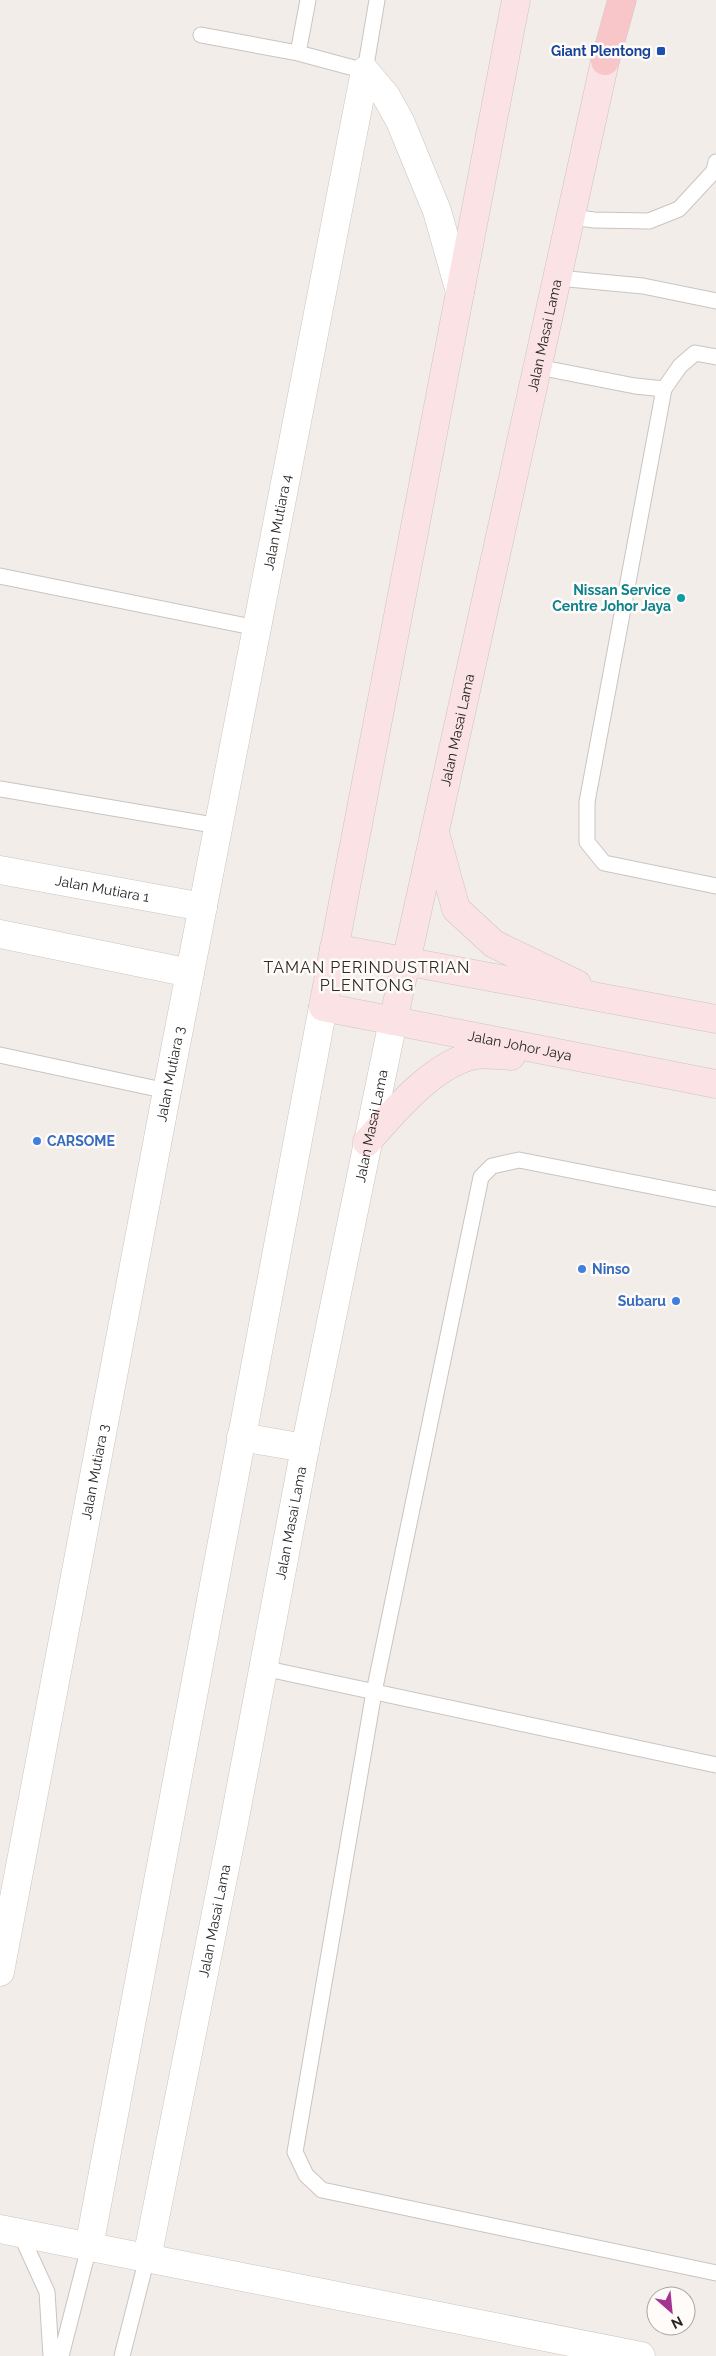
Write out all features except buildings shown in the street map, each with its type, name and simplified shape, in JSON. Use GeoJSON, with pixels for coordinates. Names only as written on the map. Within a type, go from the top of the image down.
{"type":"FeatureCollection","features":[{"type":"Feature","properties":{"kind":"main road"},"geometry":{"type":"LineString","coordinates":[[323,1007],[516,0]]}},
{"type":"Feature","properties":{"kind":"main road"},"geometry":{"type":"LineString","coordinates":[[602,0],[605,61]]}},
{"type":"Feature","properties":{"kind":"main road","name":"Jalan Masai Lama"},"geometry":{"type":"LineString","coordinates":[[393,1021],[605,61],[622,0]]}},
{"type":"Feature","properties":{"kind":"main road"},"geometry":{"type":"LineString","coordinates":[[435,832],[456,910],[494,944],[610,1000]]}},
{"type":"Feature","properties":{"kind":"main road"},"geometry":{"type":"LineString","coordinates":[[334,948],[716,1020]]}},
{"type":"Feature","properties":{"kind":"main road","name":"Jalan Johor Jaya"},"geometry":{"type":"LineString","coordinates":[[323,1007],[716,1084]]}},
{"type":"Feature","properties":{"kind":"main road"},"geometry":{"type":"LineString","coordinates":[[367,1142],[400,1103],[443,1068],[476,1055],[592,1060]]}},
{"type":"Feature","properties":{"kind":"street"},"geometry":{"type":"LineString","coordinates":[[365,71],[386,96],[400,121],[437,211],[460,292]]}},
{"type":"Feature","properties":{"kind":"street","name":"Jalan Mutiara 4"},"geometry":{"type":"LineString","coordinates":[[190,973],[365,71]]}},
{"type":"Feature","properties":{"kind":"street","name":"Jalan Mutiara 1"},"geometry":{"type":"LineString","coordinates":[[0,870],[203,907]]}},
{"type":"Feature","properties":{"kind":"street"},"geometry":{"type":"LineString","coordinates":[[0,934],[190,973]]}},
{"type":"Feature","properties":{"kind":"street","name":"Jalan Mutiara 3"},"geometry":{"type":"LineString","coordinates":[[0,1972],[190,973]]}},
{"type":"Feature","properties":{"kind":"street"},"geometry":{"type":"LineString","coordinates":[[89,2247],[323,1007]]}},
{"type":"Feature","properties":{"kind":"street","name":"Jalan Masai Lama"},"geometry":{"type":"LineString","coordinates":[[147,2258],[305,1448],[393,1021]]}},
{"type":"Feature","properties":{"kind":"street"},"geometry":{"type":"LineString","coordinates":[[241,1437],[305,1448]]}},
{"type":"Feature","properties":{"kind":"street"},"geometry":{"type":"LineString","coordinates":[[10,2231],[640,2356]]}},
{"type":"Feature","properties":{"kind":"lane"},"geometry":{"type":"LineString","coordinates":[[298,53],[308,0]]}},
{"type":"Feature","properties":{"kind":"lane"},"geometry":{"type":"LineString","coordinates":[[201,35],[298,53],[365,71],[377,0]]}},
{"type":"Feature","properties":{"kind":"lane"},"geometry":{"type":"LineString","coordinates":[[571,217],[594,220],[649,221],[679,210],[714,171],[716,162]]}},
{"type":"Feature","properties":{"kind":"lane"},"geometry":{"type":"LineString","coordinates":[[558,278],[643,286],[716,301]]}},
{"type":"Feature","properties":{"kind":"lane"},"geometry":{"type":"LineString","coordinates":[[716,357],[695,353],[680,366],[664,389],[587,802],[588,842],[604,863],[716,886]]}},
{"type":"Feature","properties":{"kind":"lane"},"geometry":{"type":"LineString","coordinates":[[538,368],[635,386],[664,389]]}},
{"type":"Feature","properties":{"kind":"lane"},"geometry":{"type":"LineString","coordinates":[[0,576],[257,628]]}},
{"type":"Feature","properties":{"kind":"lane"},"geometry":{"type":"LineString","coordinates":[[0,789],[219,826]]}},
{"type":"Feature","properties":{"kind":"lane"},"geometry":{"type":"LineString","coordinates":[[0,1055],[167,1091]]}},
{"type":"Feature","properties":{"kind":"lane"},"geometry":{"type":"LineString","coordinates":[[716,1199],[519,1160],[492,1166],[481,1177],[374,1692],[295,2152],[306,2175],[322,2190],[716,2273]]}},
{"type":"Feature","properties":{"kind":"lane"},"geometry":{"type":"LineString","coordinates":[[263,1668],[716,1764]]}},
{"type":"Feature","properties":{"kind":"lane"},"geometry":{"type":"LineString","coordinates":[[10,2231],[47,2292],[51,2356]]}},
{"type":"Feature","properties":{"kind":"lane"},"geometry":{"type":"LineString","coordinates":[[61,2356],[89,2247]]}},
{"type":"Feature","properties":{"kind":"lane"},"geometry":{"type":"LineString","coordinates":[[122,2356],[147,2258]]}},
{"type":"Feature","properties":{"kind":"place","name":"Giant Plentong"},"geometry":{"type":"Point","coordinates":[661,51]}},
{"type":"Feature","properties":{"kind":"place","name":"Nissan Service Centre Johor Jaya"},"geometry":{"type":"Point","coordinates":[681,598]}},
{"type":"Feature","properties":{"kind":"place","name":"CARSOME"},"geometry":{"type":"Point","coordinates":[37,1141]}},
{"type":"Feature","properties":{"kind":"place","name":"Ninso"},"geometry":{"type":"Point","coordinates":[582,1269]}},
{"type":"Feature","properties":{"kind":"place","name":"Subaru"},"geometry":{"type":"Point","coordinates":[676,1301]}},
{"type":"Feature","properties":{"kind":"district","name":"TAMAN PERINDUSTRIAN PLENTONG"},"geometry":{"type":"Point","coordinates":[367,976]}}]}
